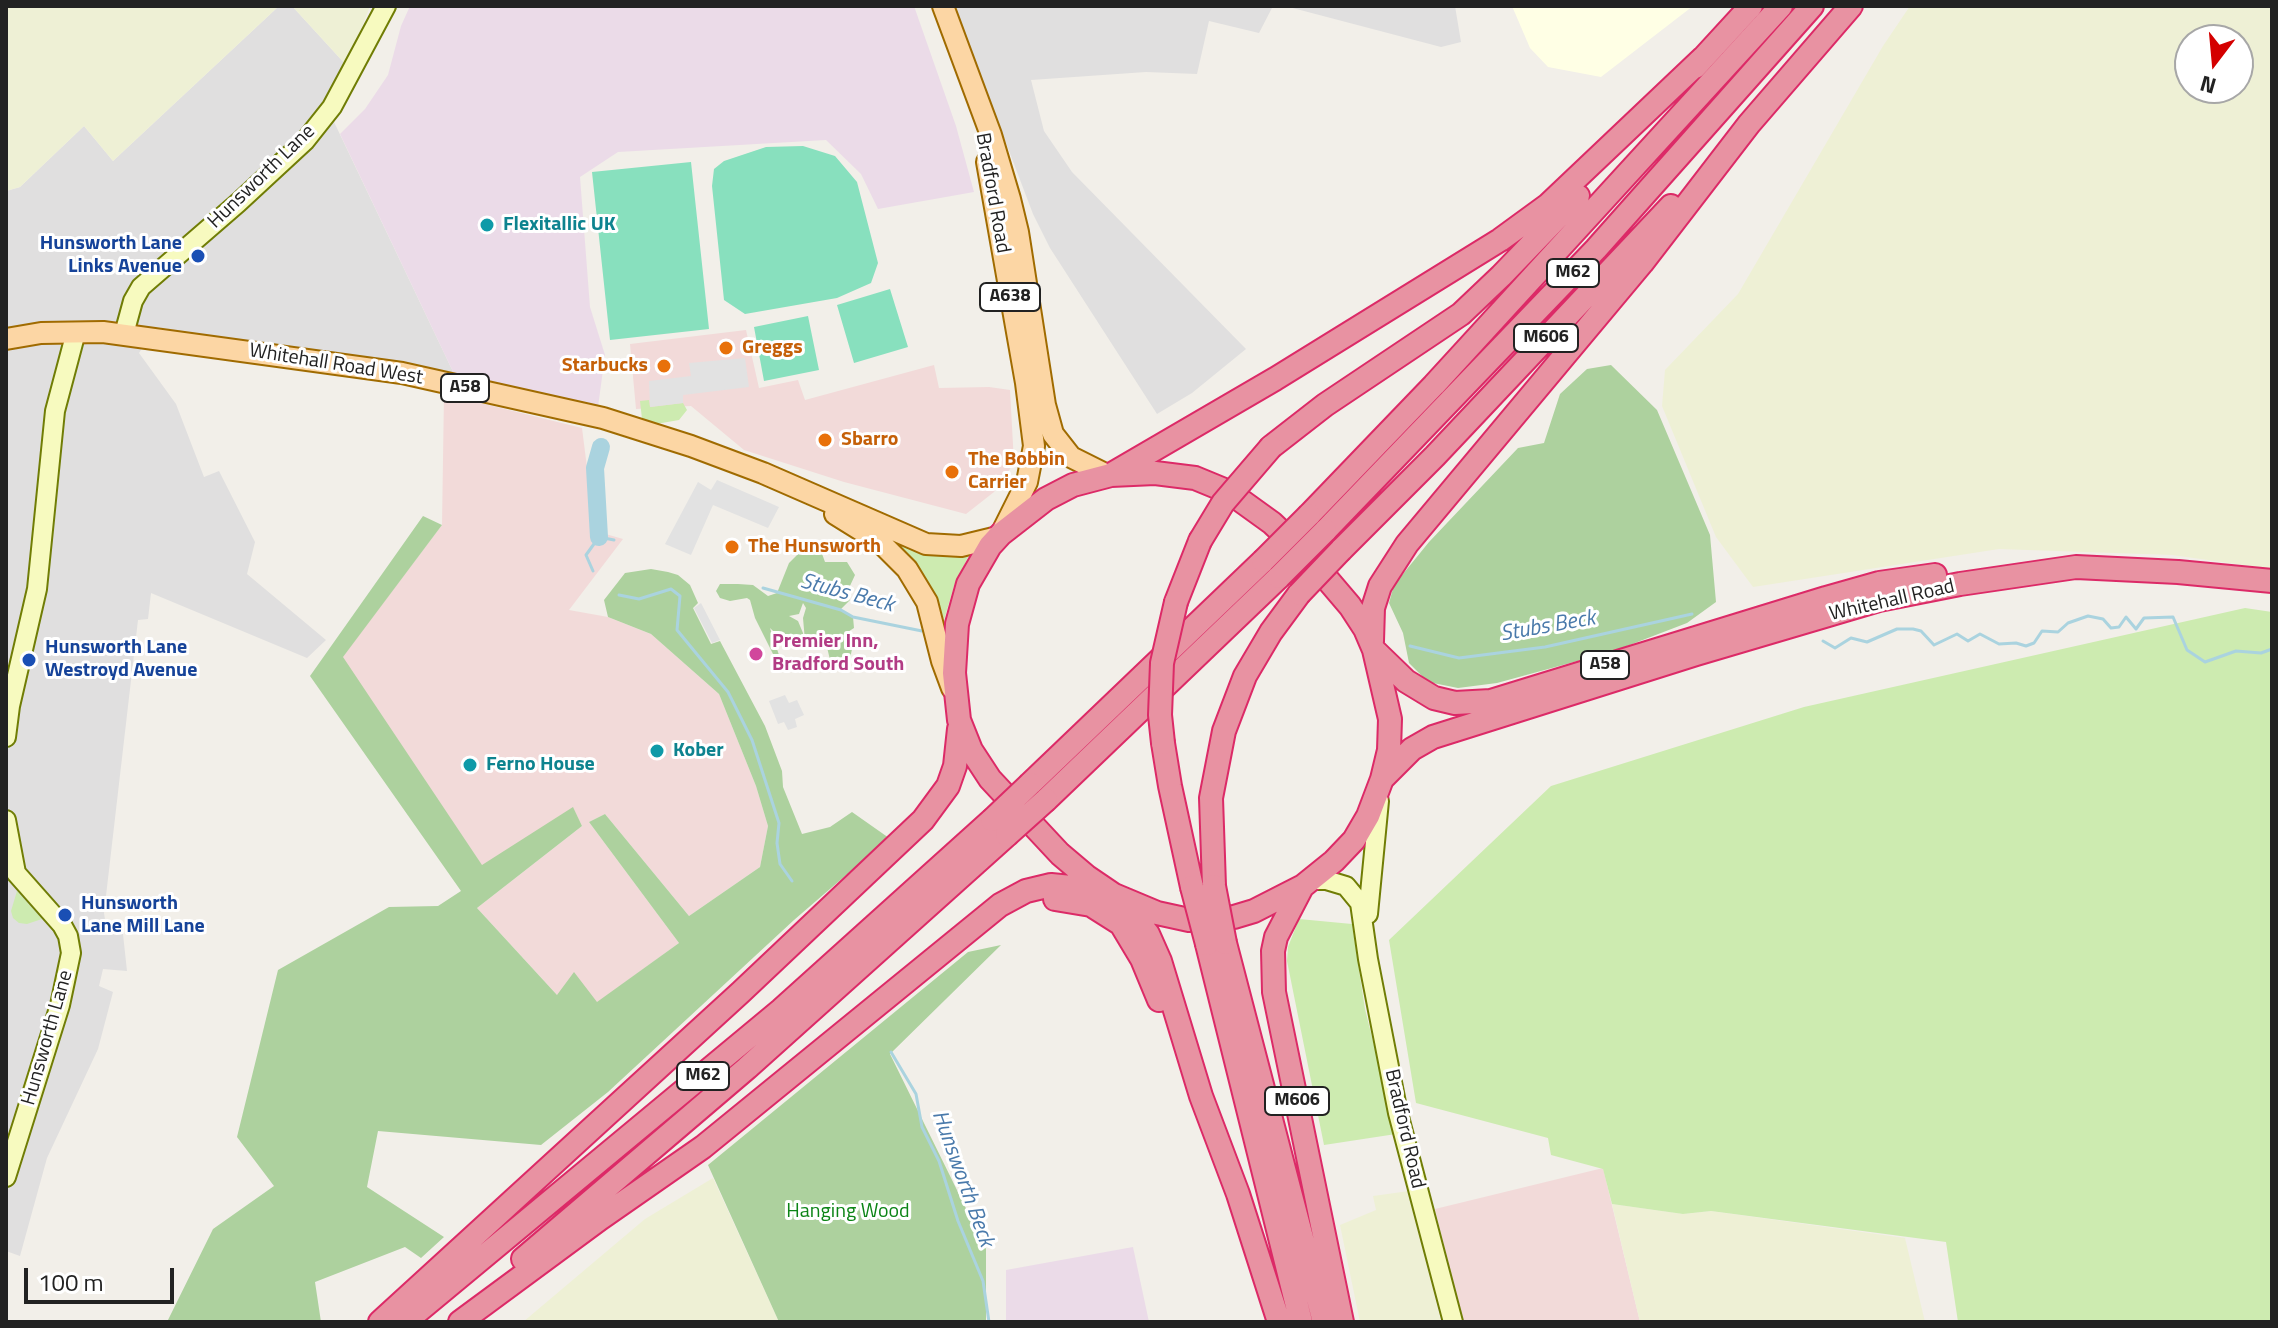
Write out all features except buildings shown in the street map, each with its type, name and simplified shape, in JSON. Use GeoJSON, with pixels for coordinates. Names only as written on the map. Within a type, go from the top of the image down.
{"type":"FeatureCollection","features":[{"type":"Feature","properties":{"kind":"highway","name":"M606"},"geometry":{"type":"LineString","coordinates":[[1301,1322],[1203,886],[1170,786],[1160,715],[1162,663],[1176,602],[1200,541],[1223,503],[1271,447],[1325,405],[1461,314],[1618,153],[1751,6]]}},
{"type":"Feature","properties":{"kind":"highway","name":"M62"},"geometry":{"type":"LineString","coordinates":[[405,1322],[1000,828],[1046,800],[1271,569],[1309,515],[1434,385],[1781,6]]}},
{"type":"Feature","properties":{"kind":"highway","name":"M62"},"geometry":{"type":"LineString","coordinates":[[449,1322],[747,1068],[1000,828],[1030,784],[1271,569],[1325,531],[1596,249],[1812,6]]}},
{"type":"Feature","properties":{"kind":"highway","name":"M606"},"geometry":{"type":"LineString","coordinates":[[1203,886],[1211,798],[1224,731],[1245,676],[1271,632],[1299,594],[1435,456],[1749,124],[1851,6]]}},
{"type":"Feature","properties":{"kind":"highway"},"geometry":{"type":"LineString","coordinates":[[1109,475],[1275,379],[1500,240],[1548,205],[1703,58]]}},
{"type":"Feature","properties":{"kind":"highway"},"geometry":{"type":"LineString","coordinates":[[1373,648],[1373,606],[1392,564],[1642,263],[1749,124]]}},
{"type":"Feature","properties":{"kind":"highway"},"geometry":{"type":"LineString","coordinates":[[380,1322],[729,1003],[923,820],[942,797],[953,775],[958,745],[954,638],[963,598],[982,558],[1000,535],[1060,491],[1088,479],[1109,475],[1167,474],[1195,478],[1229,492],[1253,507],[1310,559],[1357,616],[1373,648],[1390,719],[1389,750],[1368,816],[1354,840],[1307,883],[1254,911],[1213,920],[1189,920],[1165,915],[1112,894],[1064,885],[1026,891],[1000,905],[703,1147],[460,1322]]}},
{"type":"Feature","properties":{"kind":"highway","name":"A58"},"geometry":{"type":"LineString","coordinates":[[1373,648],[1406,681],[1434,698],[1455,703],[1480,702],[1511,696],[1879,583],[1957,571],[2019,566],[2076,567]]}},
{"type":"Feature","properties":{"kind":"highway","name":"Whitehall Road"},"geometry":{"type":"LineString","coordinates":[[1381,782],[1412,749],[1433,737],[1879,600],[2076,567],[2272,581]]}},
{"type":"Feature","properties":{"kind":"highway"},"geometry":{"type":"LineString","coordinates":[[959,720],[977,760],[1002,793],[1060,854],[1112,894],[1141,924],[1155,949],[1201,1096],[1238,1194],[1279,1322]]}},
{"type":"Feature","properties":{"kind":"highway","name":"M606"},"geometry":{"type":"LineString","coordinates":[[1307,883],[1276,937],[1273,951],[1274,992],[1342,1322]]}},
{"type":"Feature","properties":{"kind":"highway"},"geometry":{"type":"LineString","coordinates":[[936,957],[1011,911],[1033,902],[1068,899],[1102,910],[1121,924],[1133,943],[1201,1096]]}},
{"type":"Feature","properties":{"kind":"highway","name":"M606"},"geometry":{"type":"LineString","coordinates":[[1216,943],[1324,1322]]}},
{"type":"Feature","properties":{"kind":"main road","name":"Bradford Road"},"geometry":{"type":"LineString","coordinates":[[943,6],[991,135],[1016,221],[1045,405],[1053,434],[1071,457],[1109,475]]}},
{"type":"Feature","properties":{"kind":"main road","name":"Bradford Road"},"geometry":{"type":"LineString","coordinates":[[972,84],[997,210],[1033,438],[1027,482],[1000,535]]}},
{"type":"Feature","properties":{"kind":"main road","name":"Whitehall Road West"},"geometry":{"type":"LineString","coordinates":[[6,339],[41,333],[124,334],[402,373],[603,418],[706,452],[853,510],[926,544],[961,546],[1000,535]]}},
{"type":"Feature","properties":{"kind":"main road","name":"Whitehall Road West"},"geometry":{"type":"LineString","coordinates":[[795,488],[880,542],[907,569],[927,602],[942,661],[955,696]]}},
{"type":"Feature","properties":{"kind":"street","name":"Hunsworth Lane"},"geometry":{"type":"LineString","coordinates":[[124,334],[133,301],[141,287],[305,141],[358,62],[386,6]]}},
{"type":"Feature","properties":{"kind":"street"},"geometry":{"type":"LineString","coordinates":[[6,737],[10,706],[37,589],[55,411],[76,332]]}},
{"type":"Feature","properties":{"kind":"street","name":"Bradford Road"},"geometry":{"type":"LineString","coordinates":[[1366,934],[1381,782]]}},
{"type":"Feature","properties":{"kind":"street","name":"Hunsworth Lane"},"geometry":{"type":"LineString","coordinates":[[6,820],[16,873],[62,925],[71,953],[60,1005],[6,1177]]}},
{"type":"Feature","properties":{"kind":"street","name":"Bradford Road"},"geometry":{"type":"LineString","coordinates":[[1307,883],[1337,883],[1352,891],[1360,903],[1398,1113],[1453,1322]]}},
{"type":"Feature","properties":{"kind":"shaded area"},"geometry":{"type":"Polygon","coordinates":[[[6,6],[279,6],[113,161],[84,126],[20,187],[6,191],[6,6]]]}},
{"type":"Feature","properties":{"kind":"shaded area"},"geometry":{"type":"Polygon","coordinates":[[[279,6],[292,6],[347,66],[325,103],[456,378],[156,327],[139,353],[176,404],[204,477],[219,471],[255,542],[247,574],[326,640],[307,658],[151,593],[148,619],[138,620],[104,913],[106,926],[122,925],[127,971],[103,969],[99,986],[113,992],[98,1049],[47,1158],[20,1256],[6,1251],[6,191],[20,187],[84,126],[113,161],[279,6]]]}},
{"type":"Feature","properties":{"kind":"shaded area"},"geometry":{"type":"Polygon","coordinates":[[[292,6],[370,6],[347,66],[292,6]]]}},
{"type":"Feature","properties":{"kind":"shaded area"},"geometry":{"type":"Polygon","coordinates":[[[410,6],[914,6],[956,126],[974,192],[878,209],[861,174],[826,140],[618,152],[580,177],[590,307],[605,355],[598,407],[456,378],[340,134],[365,109],[388,75],[401,26],[410,6]]]}},
{"type":"Feature","properties":{"kind":"shaded area"},"geometry":{"type":"Polygon","coordinates":[[[954,6],[1273,6],[1259,33],[1209,21],[1197,74],[1146,72],[1031,80],[1044,131],[1072,172],[1246,349],[1192,393],[1157,414],[1050,248],[1033,214],[954,6]]]}},
{"type":"Feature","properties":{"kind":"shaded area"},"geometry":{"type":"Polygon","coordinates":[[[1285,6],[1455,6],[1461,42],[1441,47],[1285,6]]]}},
{"type":"Feature","properties":{"kind":"shaded area"},"geometry":{"type":"Polygon","coordinates":[[[1512,6],[1693,6],[1601,77],[1548,67],[1530,48],[1512,6]]]}},
{"type":"Feature","properties":{"kind":"shaded area"},"geometry":{"type":"Polygon","coordinates":[[[1910,6],[2272,6],[2272,569],[2172,555],[1999,549],[1753,587],[1716,537],[1662,406],[1665,370],[1738,294],[1883,46],[1910,6]]]}},
{"type":"Feature","properties":{"kind":"shaded area"},"geometry":{"type":"Polygon","coordinates":[[[746,330],[759,388],[798,380],[805,400],[934,365],[939,388],[989,387],[1010,390],[1014,463],[994,492],[966,514],[844,482],[744,450],[691,406],[636,409],[630,344],[746,330]]]}},
{"type":"Feature","properties":{"kind":"shaded area"},"geometry":{"type":"Polygon","coordinates":[[[745,358],[749,387],[683,395],[683,403],[650,407],[649,381],[691,376],[689,363],[745,358]]]}},
{"type":"Feature","properties":{"kind":"shaded area"},"geometry":{"type":"Polygon","coordinates":[[[444,394],[582,428],[595,531],[623,539],[569,610],[608,617],[651,634],[719,694],[756,786],[768,826],[760,867],[689,916],[605,814],[589,822],[679,943],[597,1003],[558,996],[477,908],[582,826],[573,808],[482,866],[342,657],[442,525],[444,394]]]}},
{"type":"Feature","properties":{"kind":"shaded area"},"geometry":{"type":"Polygon","coordinates":[[[717,480],[779,507],[768,528],[713,505],[691,555],[665,544],[698,482],[711,490],[717,480]]]}},
{"type":"Feature","properties":{"kind":"shaded area"},"geometry":{"type":"Polygon","coordinates":[[[701,603],[720,640],[712,643],[694,608],[701,603]]]}},
{"type":"Feature","properties":{"kind":"shaded area"},"geometry":{"type":"Polygon","coordinates":[[[785,695],[789,703],[797,700],[804,715],[795,719],[797,727],[788,730],[784,722],[778,724],[769,701],[785,695]]]}},
{"type":"Feature","properties":{"kind":"shaded area"},"geometry":{"type":"Polygon","coordinates":[[[1603,1168],[1640,1322],[1463,1322],[1435,1209],[1603,1168]]]}},
{"type":"Feature","properties":{"kind":"shaded area"},"geometry":{"type":"Polygon","coordinates":[[[713,1178],[779,1322],[523,1322],[645,1219],[713,1178]]]}},
{"type":"Feature","properties":{"kind":"shaded area"},"geometry":{"type":"Polygon","coordinates":[[[1409,1191],[1441,1322],[1360,1322],[1340,1225],[1376,1210],[1373,1196],[1409,1191]]]}},
{"type":"Feature","properties":{"kind":"shaded area"},"geometry":{"type":"Polygon","coordinates":[[[1612,1204],[1683,1214],[1711,1211],[1905,1238],[1925,1322],[1640,1322],[1612,1204]]]}},
{"type":"Feature","properties":{"kind":"shaded area"},"geometry":{"type":"Polygon","coordinates":[[[1133,1247],[1149,1322],[1006,1322],[1006,1270],[1133,1247]]]}},
{"type":"Feature","properties":{"kind":"green space"},"geometry":{"type":"Polygon","coordinates":[[[803,146],[835,156],[857,182],[878,263],[871,283],[837,298],[745,314],[724,300],[712,186],[714,169],[724,161],[766,147],[803,146]]]}},
{"type":"Feature","properties":{"kind":"green space"},"geometry":{"type":"Polygon","coordinates":[[[691,162],[709,329],[610,340],[592,172],[691,162]]]}},
{"type":"Feature","properties":{"kind":"green space"},"geometry":{"type":"Polygon","coordinates":[[[890,289],[908,347],[854,363],[837,305],[890,289]]]}},
{"type":"Feature","properties":{"kind":"green space"},"geometry":{"type":"Polygon","coordinates":[[[808,316],[819,370],[764,381],[754,327],[808,316]]]}},
{"type":"Feature","properties":{"kind":"green space"},"geometry":{"type":"Polygon","coordinates":[[[1611,365],[1657,410],[1710,535],[1716,602],[1687,623],[1614,651],[1497,683],[1458,688],[1428,682],[1409,663],[1403,633],[1389,603],[1394,585],[1429,542],[1518,448],[1544,443],[1560,394],[1587,369],[1611,365]]]}},
{"type":"Feature","properties":{"kind":"green space"},"geometry":{"type":"Polygon","coordinates":[[[649,400],[650,407],[683,403],[687,410],[679,420],[656,424],[642,419],[640,401],[649,400]]]}},
{"type":"Feature","properties":{"kind":"green space"},"geometry":{"type":"Polygon","coordinates":[[[423,516],[442,525],[343,657],[482,865],[573,807],[582,826],[477,908],[557,995],[574,972],[597,1002],[679,943],[589,822],[605,814],[689,916],[760,867],[768,826],[756,786],[719,694],[651,634],[608,617],[604,600],[625,573],[651,569],[668,572],[678,575],[690,585],[698,603],[693,608],[711,644],[720,641],[765,726],[782,771],[783,787],[802,834],[830,827],[852,812],[889,838],[794,920],[608,1092],[541,1145],[378,1131],[367,1187],[444,1237],[421,1258],[405,1247],[315,1282],[321,1322],[167,1322],[213,1229],[274,1186],[237,1137],[278,970],[389,907],[438,906],[461,891],[310,676],[423,516]]]}},
{"type":"Feature","properties":{"kind":"green space"},"geometry":{"type":"Polygon","coordinates":[[[813,543],[821,551],[825,562],[847,562],[855,575],[849,588],[850,600],[841,609],[853,617],[854,628],[843,635],[852,649],[850,659],[842,666],[831,664],[826,643],[805,641],[803,618],[806,608],[803,603],[799,614],[789,616],[798,621],[803,644],[790,647],[770,628],[781,661],[777,662],[755,618],[750,600],[730,601],[720,598],[716,591],[720,584],[738,584],[753,585],[768,596],[777,593],[789,563],[813,543]]]}},
{"type":"Feature","properties":{"kind":"green space"},"geometry":{"type":"Polygon","coordinates":[[[896,543],[930,553],[970,553],[954,586],[944,620],[935,597],[914,562],[896,543]]]}},
{"type":"Feature","properties":{"kind":"green space"},"geometry":{"type":"Polygon","coordinates":[[[2245,608],[2272,612],[2272,1322],[1958,1322],[1946,1242],[1711,1211],[1683,1214],[1612,1204],[1603,1169],[1551,1155],[1548,1138],[1416,1103],[1389,940],[1551,786],[1804,707],[2245,608]]]}},
{"type":"Feature","properties":{"kind":"green space"},"geometry":{"type":"Polygon","coordinates":[[[17,891],[42,919],[27,924],[13,918],[11,911],[17,891]]]}},
{"type":"Feature","properties":{"kind":"green space"},"geometry":{"type":"Polygon","coordinates":[[[1299,919],[1352,924],[1365,1009],[1396,1134],[1324,1145],[1287,961],[1288,947],[1299,919]]]}},
{"type":"Feature","properties":{"kind":"green space","name":"Hanging Wood"},"geometry":{"type":"Polygon","coordinates":[[[1001,945],[890,1054],[986,1249],[986,1322],[779,1322],[708,1165],[968,952],[1001,945]]]}},
{"type":"Feature","properties":{"kind":"waterway"},"geometry":{"type":"LineString","coordinates":[[599,537],[595,468],[601,447]]}},
{"type":"Feature","properties":{"kind":"waterway","name":"Hunsworth Beck"},"geometry":{"type":"LineString","coordinates":[[593,571],[586,555],[599,537],[614,540]]}},
{"type":"Feature","properties":{"kind":"waterway","name":"Stubs Beck"},"geometry":{"type":"LineString","coordinates":[[763,588],[841,610],[853,617],[922,631]]}},
{"type":"Feature","properties":{"kind":"waterway","name":"Hunsworth Beck"},"geometry":{"type":"LineString","coordinates":[[619,595],[639,599],[671,589],[680,596],[677,630],[728,692],[752,740],[779,823],[777,843],[780,864],[792,881]]}},
{"type":"Feature","properties":{"kind":"waterway","name":"Stubs Beck"},"geometry":{"type":"LineString","coordinates":[[1410,646],[1459,658],[1545,647],[1692,614]]}},
{"type":"Feature","properties":{"kind":"waterway","name":"Stubs Beck"},"geometry":{"type":"LineString","coordinates":[[1823,641],[1835,648],[1851,638],[1867,642],[1897,629],[1913,629],[1921,631],[1934,645],[1957,634],[1968,641],[1980,634],[1999,644],[2026,646],[2034,643],[2042,631],[2058,632],[2068,623],[2088,616],[2103,619],[2111,628],[2119,627],[2126,617],[2136,629],[2144,618],[2173,617],[2187,650],[2205,662],[2236,651],[2261,653],[2272,649]]}},
{"type":"Feature","properties":{"kind":"waterway","name":"Hunsworth Beck"},"geometry":{"type":"LineString","coordinates":[[891,1052],[916,1094],[922,1127],[939,1161],[958,1221],[983,1281],[989,1322]]}},
{"type":"Feature","properties":{"kind":"place","name":"Flexitallic UK"},"geometry":{"type":"Point","coordinates":[487,225]}},
{"type":"Feature","properties":{"kind":"place","name":"Hunsworth Lane Links Avenue"},"geometry":{"type":"Point","coordinates":[198,256]}},
{"type":"Feature","properties":{"kind":"place","name":"Greggs"},"geometry":{"type":"Point","coordinates":[726,348]}},
{"type":"Feature","properties":{"kind":"place","name":"Starbucks"},"geometry":{"type":"Point","coordinates":[664,366]}},
{"type":"Feature","properties":{"kind":"place","name":"Sbarro"},"geometry":{"type":"Point","coordinates":[825,440]}},
{"type":"Feature","properties":{"kind":"place","name":"The Bobbin Carrier"},"geometry":{"type":"Point","coordinates":[952,472]}},
{"type":"Feature","properties":{"kind":"place","name":"The Hunsworth"},"geometry":{"type":"Point","coordinates":[732,547]}},
{"type":"Feature","properties":{"kind":"place","name":"Premier Inn, Bradford South"},"geometry":{"type":"Point","coordinates":[756,654]}},
{"type":"Feature","properties":{"kind":"place","name":"Hunsworth Lane Westroyd Avenue"},"geometry":{"type":"Point","coordinates":[29,660]}},
{"type":"Feature","properties":{"kind":"place","name":"Kober"},"geometry":{"type":"Point","coordinates":[657,751]}},
{"type":"Feature","properties":{"kind":"place","name":"Ferno House"},"geometry":{"type":"Point","coordinates":[470,765]}},
{"type":"Feature","properties":{"kind":"place","name":"Hunsworth Lane Mill Lane"},"geometry":{"type":"Point","coordinates":[65,915]}}]}
